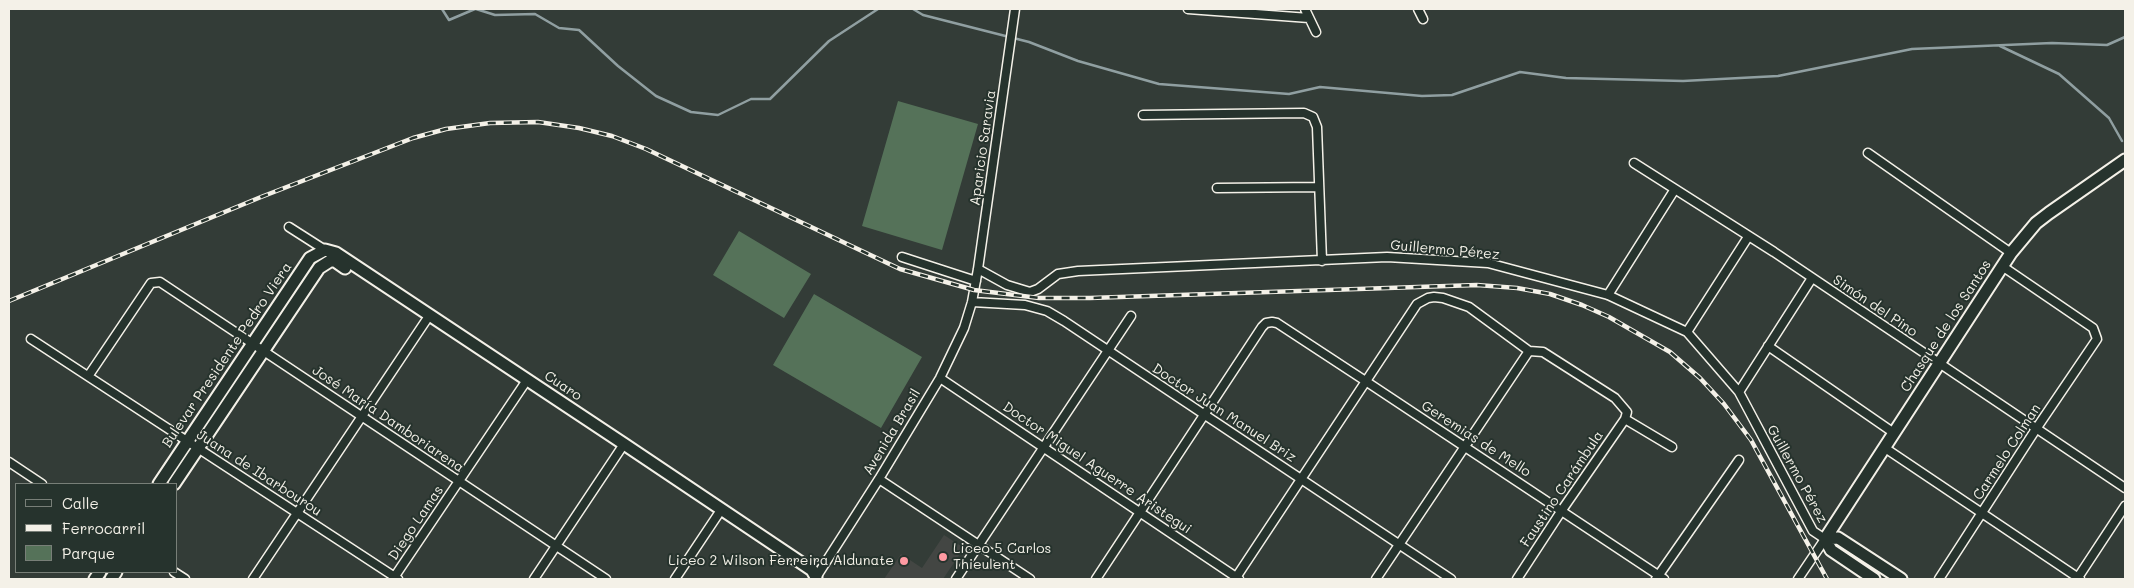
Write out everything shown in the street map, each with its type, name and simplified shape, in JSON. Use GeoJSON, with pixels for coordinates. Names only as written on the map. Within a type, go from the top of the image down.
{"type":"FeatureCollection","features":[{"type":"Feature","properties":{"kind":"street","name":"Aparicio Saravia"},"geometry":{"type":"LineString","coordinates":[[974,290],[1015,9]]}},
{"type":"Feature","properties":{"kind":"street"},"geometry":{"type":"LineString","coordinates":[[1191,9],[1309,18]]}},
{"type":"Feature","properties":{"kind":"street"},"geometry":{"type":"LineString","coordinates":[[1305,9],[1316,32]]}},
{"type":"Feature","properties":{"kind":"street"},"geometry":{"type":"LineString","coordinates":[[1418,9],[1423,19]]}},
{"type":"Feature","properties":{"kind":"street"},"geometry":{"type":"LineString","coordinates":[[1143,115],[1304,113],[1313,117],[1317,127],[1322,261]]}},
{"type":"Feature","properties":{"kind":"street"},"geometry":{"type":"LineString","coordinates":[[1868,153],[2011,253]]}},
{"type":"Feature","properties":{"kind":"street","name":"Chasque de los Santos"},"geometry":{"type":"LineString","coordinates":[[1825,539],[2011,253],[2036,223],[2125,160]]}},
{"type":"Feature","properties":{"kind":"street","name":"Simón del Pino"},"geometry":{"type":"LineString","coordinates":[[1634,163],[1812,278],[2125,488]]}},
{"type":"Feature","properties":{"kind":"street"},"geometry":{"type":"LineString","coordinates":[[1217,188],[1319,187]]}},
{"type":"Feature","properties":{"kind":"street"},"geometry":{"type":"LineString","coordinates":[[1608,295],[1675,189]]}},
{"type":"Feature","properties":{"kind":"street","name":"Cuaro"},"geometry":{"type":"LineString","coordinates":[[289,228],[326,250],[336,253],[427,318]]}},
{"type":"Feature","properties":{"kind":"street"},"geometry":{"type":"LineString","coordinates":[[1687,332],[1748,237]]}},
{"type":"Feature","properties":{"kind":"street","name":"Bulevar Presidente Pedro Viera"},"geometry":{"type":"LineString","coordinates":[[160,483],[310,258],[326,250]]}},
{"type":"Feature","properties":{"kind":"street"},"geometry":{"type":"LineString","coordinates":[[902,257],[976,281]]}},
{"type":"Feature","properties":{"kind":"street","name":"Guillermo Pérez"},"geometry":{"type":"LineString","coordinates":[[978,269],[1007,285],[1030,292],[1038,289],[1058,274],[1078,271],[1387,257],[1488,263],[1608,295],[1687,332],[1739,392],[1813,531],[1825,539]]}},
{"type":"Feature","properties":{"kind":"street","name":"Cuaro"},"geometry":{"type":"LineString","coordinates":[[330,261],[335,261],[427,318],[720,512],[812,570],[816,579]]}},
{"type":"Feature","properties":{"kind":"street","name":"Bulevar Presidente Pedro Viera"},"geometry":{"type":"LineString","coordinates":[[175,483],[319,268],[330,261]]}},
{"type":"Feature","properties":{"kind":"street","name":"Carmelo Colman"},"geometry":{"type":"LineString","coordinates":[[1939,579],[2097,339],[2093,328],[2002,266]]}},
{"type":"Feature","properties":{"kind":"street"},"geometry":{"type":"LineString","coordinates":[[1739,392],[1812,278]]}},
{"type":"Feature","properties":{"kind":"street","name":"José María Damboriarena"},"geometry":{"type":"LineString","coordinates":[[89,375],[149,286],[155,281],[160,282],[606,579]]}},
{"type":"Feature","properties":{"kind":"street","name":"Avenida Brasil"},"geometry":{"type":"LineString","coordinates":[[816,579],[940,378],[961,336],[974,290]]}},
{"type":"Feature","properties":{"kind":"street"},"geometry":{"type":"LineString","coordinates":[[1238,578],[1418,304],[1428,298],[1443,298],[1469,307],[1529,351],[1543,352],[1615,398],[1626,415],[1672,447]]}},
{"type":"Feature","properties":{"kind":"street","name":"Doctor Juan Manuel Briz"},"geometry":{"type":"LineString","coordinates":[[972,302],[1025,305],[1047,311],[1451,579]]}},
{"type":"Feature","properties":{"kind":"street"},"geometry":{"type":"LineString","coordinates":[[956,579],[1131,316]]}},
{"type":"Feature","properties":{"kind":"street"},"geometry":{"type":"LineString","coordinates":[[253,579],[427,318]]}},
{"type":"Feature","properties":{"kind":"street","name":"Geremias de Mello"},"geometry":{"type":"LineString","coordinates":[[1204,416],[1262,327],[1266,323],[1277,323],[1562,510],[1660,578]]}},
{"type":"Feature","properties":{"kind":"street","name":"Juana de Ibarbourou"},"geometry":{"type":"LineString","coordinates":[[31,338],[395,578]]}},
{"type":"Feature","properties":{"kind":"street"},"geometry":{"type":"LineString","coordinates":[[1768,346],[1894,433]]}},
{"type":"Feature","properties":{"kind":"street"},"geometry":{"type":"LineString","coordinates":[[1376,579],[1529,351]]}},
{"type":"Feature","properties":{"kind":"street","name":"Doctor Miguel Aguerre Aristegui"},"geometry":{"type":"LineString","coordinates":[[940,378],[1238,578]]}},
{"type":"Feature","properties":{"kind":"street","name":"Diego Lamas"},"geometry":{"type":"LineString","coordinates":[[395,578],[525,383]]}},
{"type":"Feature","properties":{"kind":"street","name":"Faustino Carámbula"},"geometry":{"type":"LineString","coordinates":[[1517,579],[1626,415]]}},
{"type":"Feature","properties":{"kind":"street"},"geometry":{"type":"LineString","coordinates":[[1096,579],[1204,416]]}},
{"type":"Feature","properties":{"kind":"street"},"geometry":{"type":"LineString","coordinates":[[534,579],[622,447]]}},
{"type":"Feature","properties":{"kind":"street"},"geometry":{"type":"LineString","coordinates":[[1884,448],[2078,579],[2125,506]]}},
{"type":"Feature","properties":{"kind":"street"},"geometry":{"type":"LineString","coordinates":[[1660,578],[1739,460]]}},
{"type":"Feature","properties":{"kind":"street"},"geometry":{"type":"LineString","coordinates":[[9,462],[40,483]]}},
{"type":"Feature","properties":{"kind":"street"},"geometry":{"type":"LineString","coordinates":[[879,478],[1030,579]]}},
{"type":"Feature","properties":{"kind":"street"},"geometry":{"type":"LineString","coordinates":[[675,579],[720,512]]}},
{"type":"Feature","properties":{"kind":"street"},"geometry":{"type":"LineString","coordinates":[[1825,539],[1838,538],[1901,579]]}},
{"type":"Feature","properties":{"kind":"street"},"geometry":{"type":"LineString","coordinates":[[1798,579],[1825,539]]}},
{"type":"Feature","properties":{"kind":"street"},"geometry":{"type":"LineString","coordinates":[[1825,539],[1831,550],[1874,579]]}},
{"type":"Feature","properties":{"kind":"shaded area"},"geometry":{"type":"Polygon","coordinates":[[[944,535],[964,548],[943,579],[884,579],[901,554],[922,568],[944,535]]]}},
{"type":"Feature","properties":{"kind":"green space"},"geometry":{"type":"Polygon","coordinates":[[[898,101],[978,124],[942,250],[862,226],[898,101]]]}},
{"type":"Feature","properties":{"kind":"green space"},"geometry":{"type":"Polygon","coordinates":[[[739,231],[811,274],[784,318],[713,275],[739,231]]]}},
{"type":"Feature","properties":{"kind":"green space"},"geometry":{"type":"Polygon","coordinates":[[[814,294],[922,357],[881,428],[773,365],[814,294]]]}},
{"type":"Feature","properties":{"kind":"waterway"},"geometry":{"type":"LineString","coordinates":[[442,9],[449,20],[475,9]]}},
{"type":"Feature","properties":{"kind":"waterway"},"geometry":{"type":"LineString","coordinates":[[476,9],[495,15],[535,14],[559,28],[579,30],[618,66],[656,96],[691,112],[718,115],[751,99],[770,99],[829,41],[878,9]]}},
{"type":"Feature","properties":{"kind":"waterway"},"geometry":{"type":"LineString","coordinates":[[913,9],[923,15],[1029,42],[1078,61],[1159,84],[1289,94],[1320,87],[1422,96],[1452,95],[1520,72],[1566,78],[1683,81],[1778,76],[1912,49],[2052,43],[2107,45],[2125,37]]}},
{"type":"Feature","properties":{"kind":"waterway"},"geometry":{"type":"LineString","coordinates":[[2000,46],[2059,74],[2109,118],[2122,141]]}},
{"type":"Feature","properties":{"kind":"railway"},"geometry":{"type":"LineString","coordinates":[[9,301],[261,197],[413,138],[446,129],[490,123],[538,122],[579,128],[612,136],[646,149],[900,269],[974,290],[1039,298],[1090,298],[1477,285],[1517,288],[1550,294],[1582,305],[1609,317],[1670,352],[1700,378],[1724,404],[1751,440],[1827,579]]}},
{"type":"Feature","properties":{"kind":"place","name":"Liceo 5 Carlos Thieulent"},"geometry":{"type":"Point","coordinates":[943,557]}},
{"type":"Feature","properties":{"kind":"place","name":"Liceo 2 Wilson Ferreira Aldunate"},"geometry":{"type":"Point","coordinates":[904,561]}}]}
